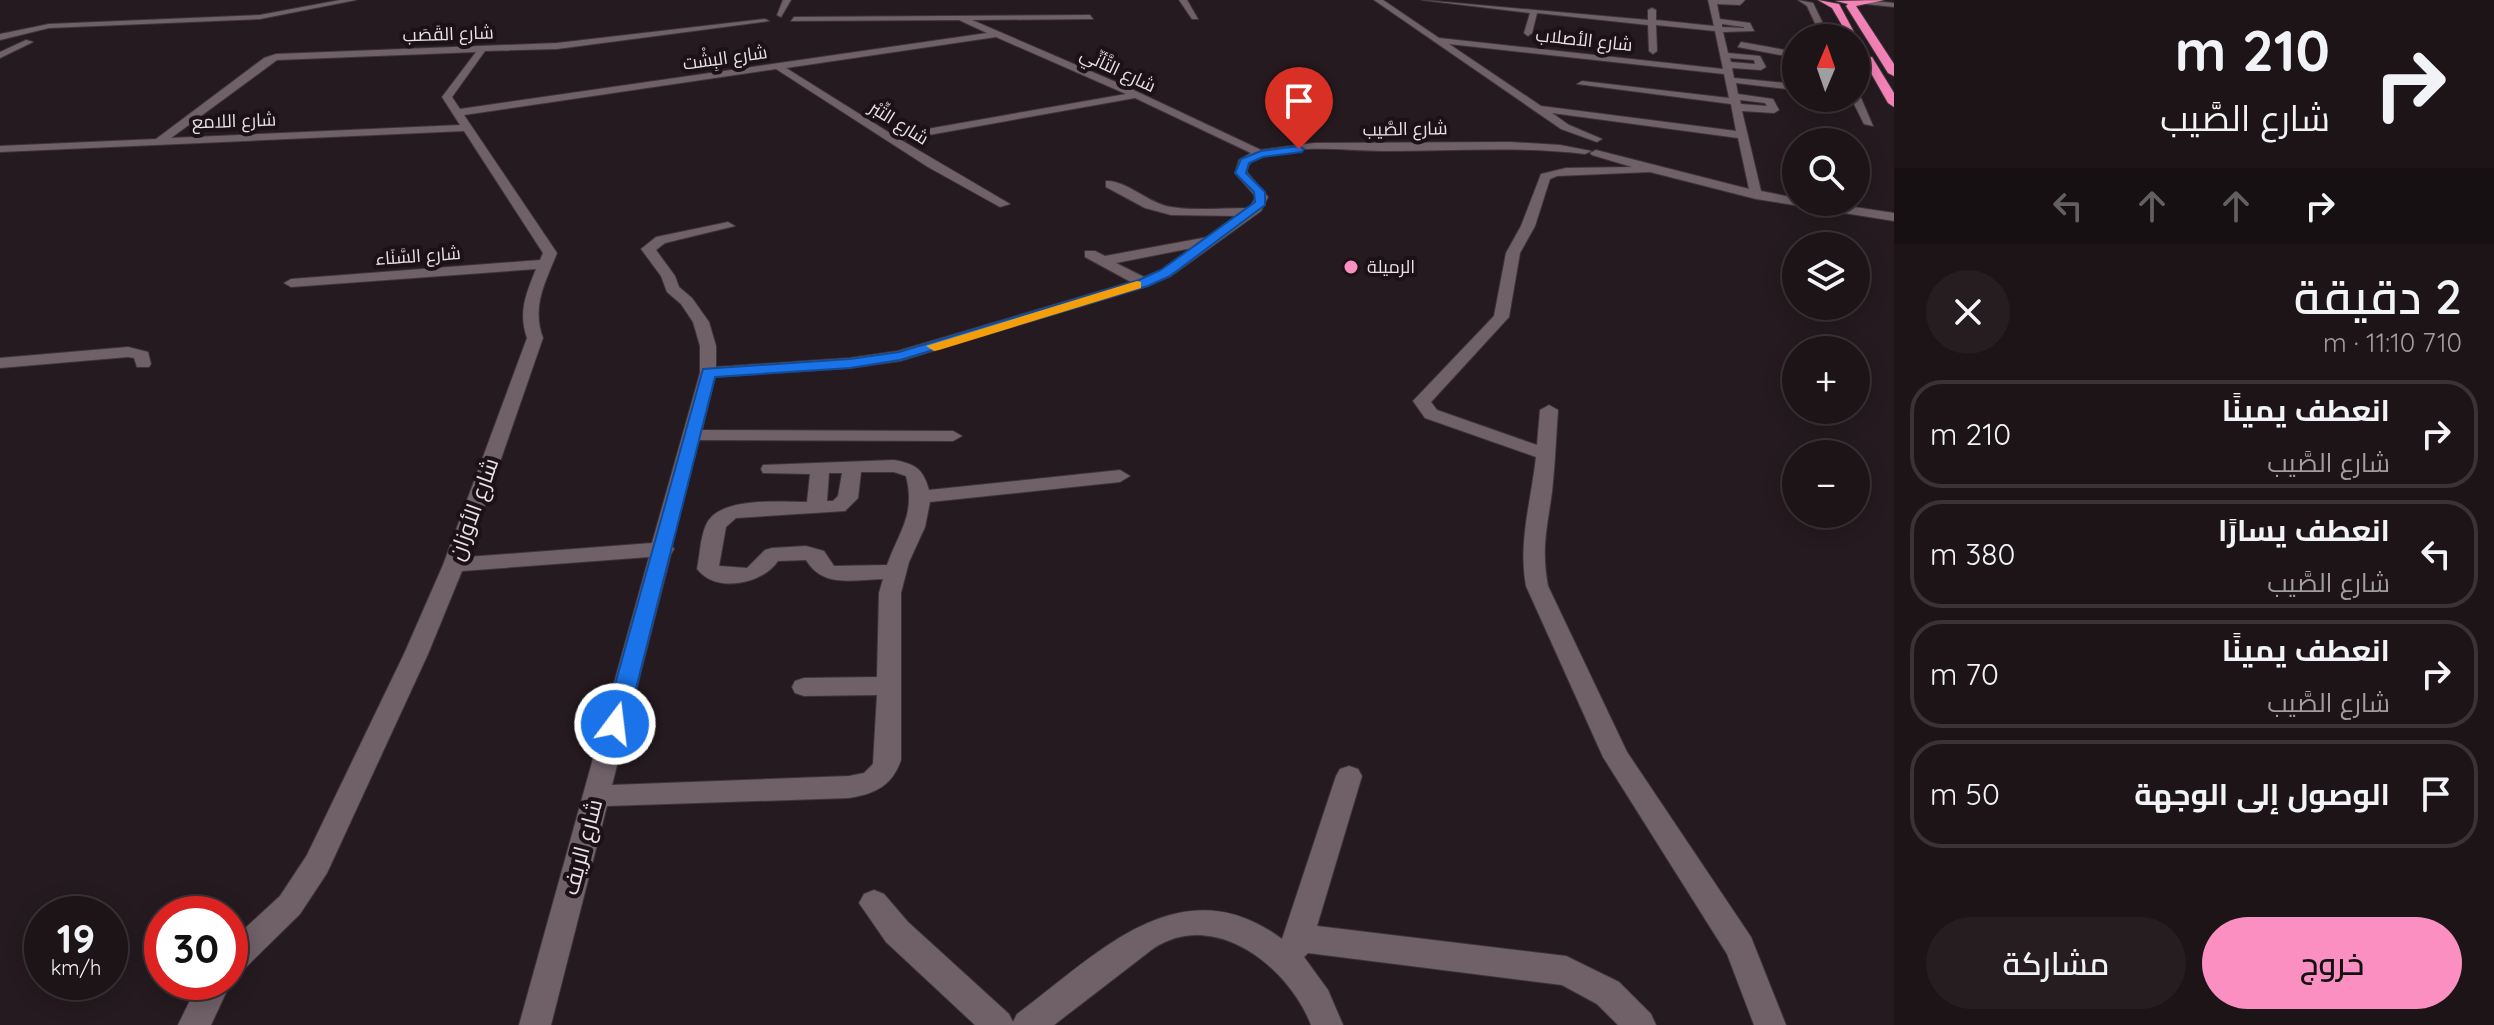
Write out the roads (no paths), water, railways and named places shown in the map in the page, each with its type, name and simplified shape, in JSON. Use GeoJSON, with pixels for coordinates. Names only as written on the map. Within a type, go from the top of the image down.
{"type":"FeatureCollection","features":[{"type":"Feature","properties":{"kind":"highway"},"geometry":{"type":"LineString","coordinates":[[1823,0],[1836,6],[1845,24]]}},
{"type":"Feature","properties":{"kind":"highway"},"geometry":{"type":"LineString","coordinates":[[1831,0],[1879,0]]}},
{"type":"Feature","properties":{"kind":"highway"},"geometry":{"type":"LineString","coordinates":[[1861,2],[1851,6],[1894,73]]}},
{"type":"Feature","properties":{"kind":"highway"},"geometry":{"type":"LineString","coordinates":[[1870,69],[1894,103]]}},
{"type":"Feature","properties":{"kind":"street"},"geometry":{"type":"LineString","coordinates":[[0,37],[49,26],[260,17],[352,0]]}},
{"type":"Feature","properties":{"kind":"street"},"geometry":{"type":"LineString","coordinates":[[781,15],[787,0]]}},
{"type":"Feature","properties":{"kind":"street"},"geometry":{"type":"LineString","coordinates":[[1183,0],[1195,17]]}},
{"type":"Feature","properties":{"kind":"street"},"geometry":{"type":"LineString","coordinates":[[1378,0],[1565,127],[1616,146],[1649,167]]}},
{"type":"Feature","properties":{"kind":"street"},"geometry":{"type":"LineString","coordinates":[[1426,0],[1717,27]]}},
{"type":"Feature","properties":{"kind":"street"},"geometry":{"type":"LineString","coordinates":[[1583,16],[1585,0]]}},
{"type":"Feature","properties":{"kind":"street"},"geometry":{"type":"LineString","coordinates":[[1741,0],[1740,3],[1712,0],[1756,195]]}},
{"type":"Feature","properties":{"kind":"street"},"geometry":{"type":"LineString","coordinates":[[1802,0],[1810,5],[1819,24]]}},
{"type":"Feature","properties":{"kind":"street"},"geometry":{"type":"LineString","coordinates":[[1861,2],[1892,2]]}},
{"type":"Feature","properties":{"kind":"street"},"geometry":{"type":"LineString","coordinates":[[1652,10],[1653,51]]}},
{"type":"Feature","properties":{"kind":"street"},"geometry":{"type":"LineString","coordinates":[[1528,33],[1534,11]]}},
{"type":"Feature","properties":{"kind":"street"},"geometry":{"type":"LineString","coordinates":[[765,21],[936,13],[960,18],[1090,17]]}},
{"type":"Feature","properties":{"kind":"street"},"geometry":{"type":"LineString","coordinates":[[765,21],[768,17],[781,15],[794,19]]}},
{"type":"Feature","properties":{"kind":"street","name":"شارع التَّأنِّي"},"geometry":{"type":"LineString","coordinates":[[960,18],[1261,154]]}},
{"type":"Feature","properties":{"kind":"street","name":"شارع القَصَب"},"geometry":{"type":"LineString","coordinates":[[159,142],[272,58],[572,45],[765,21]]}},
{"type":"Feature","properties":{"kind":"street","name":"شارع البِشْت"},"geometry":{"type":"LineString","coordinates":[[462,121],[777,66],[997,34]]}},
{"type":"Feature","properties":{"kind":"street","name":"شارع الأصلاب"},"geometry":{"type":"LineString","coordinates":[[1436,40],[1727,68],[1782,83]]}},
{"type":"Feature","properties":{"kind":"street"},"geometry":{"type":"LineString","coordinates":[[0,55],[29,42]]}},
{"type":"Feature","properties":{"kind":"street"},"geometry":{"type":"LineString","coordinates":[[1722,43],[1782,53]]}},
{"type":"Feature","properties":{"kind":"street"},"geometry":{"type":"LineString","coordinates":[[483,48],[448,93],[448,102],[547,248],[550,253],[547,264]]}},
{"type":"Feature","properties":{"kind":"street","name":"شارع التِّبْر"},"geometry":{"type":"LineString","coordinates":[[777,66],[891,139],[1004,204]]}},
{"type":"Feature","properties":{"kind":"street"},"geometry":{"type":"LineString","coordinates":[[1582,84],[1735,102]]}},
{"type":"Feature","properties":{"kind":"street"},"geometry":{"type":"LineString","coordinates":[[891,139],[1135,95]]}},
{"type":"Feature","properties":{"kind":"street"},"geometry":{"type":"LineString","coordinates":[[1539,108],[1741,135]]}},
{"type":"Feature","properties":{"kind":"street"},"geometry":{"type":"LineString","coordinates":[[1863,112],[1869,124]]}},
{"type":"Feature","properties":{"kind":"street","name":"شارع اللامع"},"geometry":{"type":"LineString","coordinates":[[0,149],[159,142],[462,121]]}},
{"type":"Feature","properties":{"kind":"street"},"geometry":{"type":"LineString","coordinates":[[1565,127],[1572,140],[1570,145],[1590,152],[1782,200]]}},
{"type":"Feature","properties":{"kind":"street","name":"شارع الصَّيب"},"geometry":{"type":"LineString","coordinates":[[1536,146],[1597,139]]}},
{"type":"Feature","properties":{"kind":"street","name":"شارع الصَّيب"},"geometry":{"type":"LineString","coordinates":[[1261,154],[1315,148],[1536,146],[1590,152]]}},
{"type":"Feature","properties":{"kind":"street"},"geometry":{"type":"LineString","coordinates":[[1590,152],[1616,146]]}},
{"type":"Feature","properties":{"kind":"street"},"geometry":{"type":"LineString","coordinates":[[708,373],[850,363],[900,356],[1143,283],[1166,273],[1261,203],[1262,197],[1241,173],[1241,167],[1245,161],[1261,154]]}},
{"type":"Feature","properties":{"kind":"street"},"geometry":{"type":"LineString","coordinates":[[1544,454],[1431,414],[1422,401],[1501,317],[1513,253],[1528,226],[1545,177],[1563,171],[1626,172],[1649,167]]}},
{"type":"Feature","properties":{"kind":"street"},"geometry":{"type":"LineString","coordinates":[[1110,184],[1149,205],[1171,211],[1251,212]]}},
{"type":"Feature","properties":{"kind":"street"},"geometry":{"type":"LineString","coordinates":[[1870,213],[1894,217]]}},
{"type":"Feature","properties":{"kind":"street","name":"شارع الريف"},"geometry":{"type":"LineString","coordinates":[[535,1025],[664,549],[708,373],[705,333],[687,301],[672,289],[668,276],[649,253],[649,246],[661,240],[728,226]]}},
{"type":"Feature","properties":{"kind":"street"},"geometry":{"type":"LineString","coordinates":[[1143,283],[1097,258],[1211,241]]}},
{"type":"Feature","properties":{"kind":"street","name":"شارع السَّنَاء"},"geometry":{"type":"LineString","coordinates":[[291,283],[547,264]]}},
{"type":"Feature","properties":{"kind":"street","name":"شارع الأوزان"},"geometry":{"type":"LineString","coordinates":[[248,945],[290,905],[306,884],[416,654],[454,565],[535,338],[530,324],[530,301],[547,264]]}},
{"type":"Feature","properties":{"kind":"street"},"geometry":{"type":"LineString","coordinates":[[0,363],[128,352],[142,355],[143,364]]}},
{"type":"Feature","properties":{"kind":"street"},"geometry":{"type":"LineString","coordinates":[[1549,410],[1542,493],[1533,535],[1532,559],[1537,586],[1616,757],[1740,947],[1770,1025]]}},
{"type":"Feature","properties":{"kind":"street"},"geometry":{"type":"LineString","coordinates":[[692,435],[953,436]]}},
{"type":"Feature","properties":{"kind":"street"},"geometry":{"type":"LineString","coordinates":[[852,467],[846,502],[833,508],[749,509],[729,513],[716,525],[708,569],[717,574],[748,575],[763,568],[772,555],[806,553],[817,556],[820,567],[830,573],[895,572]]}},
{"type":"Feature","properties":{"kind":"street"},"geometry":{"type":"LineString","coordinates":[[816,508],[820,468]]}},
{"type":"Feature","properties":{"kind":"street"},"geometry":{"type":"LineString","coordinates":[[595,796],[864,786],[885,771],[890,686],[889,610],[895,572],[915,527],[921,497],[915,474],[907,468],[770,469]]}},
{"type":"Feature","properties":{"kind":"street"},"geometry":{"type":"LineString","coordinates":[[921,497],[1120,476]]}},
{"type":"Feature","properties":{"kind":"street"},"geometry":{"type":"LineString","coordinates":[[454,565],[664,549]]}},
{"type":"Feature","properties":{"kind":"street"},"geometry":{"type":"LineString","coordinates":[[804,687],[890,686]]}},
{"type":"Feature","properties":{"kind":"street"},"geometry":{"type":"LineString","coordinates":[[1327,1025],[1322,1007],[1294,950],[1349,776]]}},
{"type":"Feature","properties":{"kind":"street"},"geometry":{"type":"LineString","coordinates":[[874,903],[897,932],[998,1025]]}},
{"type":"Feature","properties":{"kind":"street"},"geometry":{"type":"LineString","coordinates":[[1028,1025],[1139,942],[1159,930],[1184,923],[1212,924],[1240,931],[1267,944],[1294,950],[1566,971],[1608,993],[1640,1025]]}},
{"type":"Feature","properties":{"kind":"street"},"geometry":{"type":"LineString","coordinates":[[194,1025],[206,1000]]}},
{"type":"Feature","properties":{"kind":"place","name":"الرميلة"},"geometry":{"type":"Point","coordinates":[1351,267]}}]}
